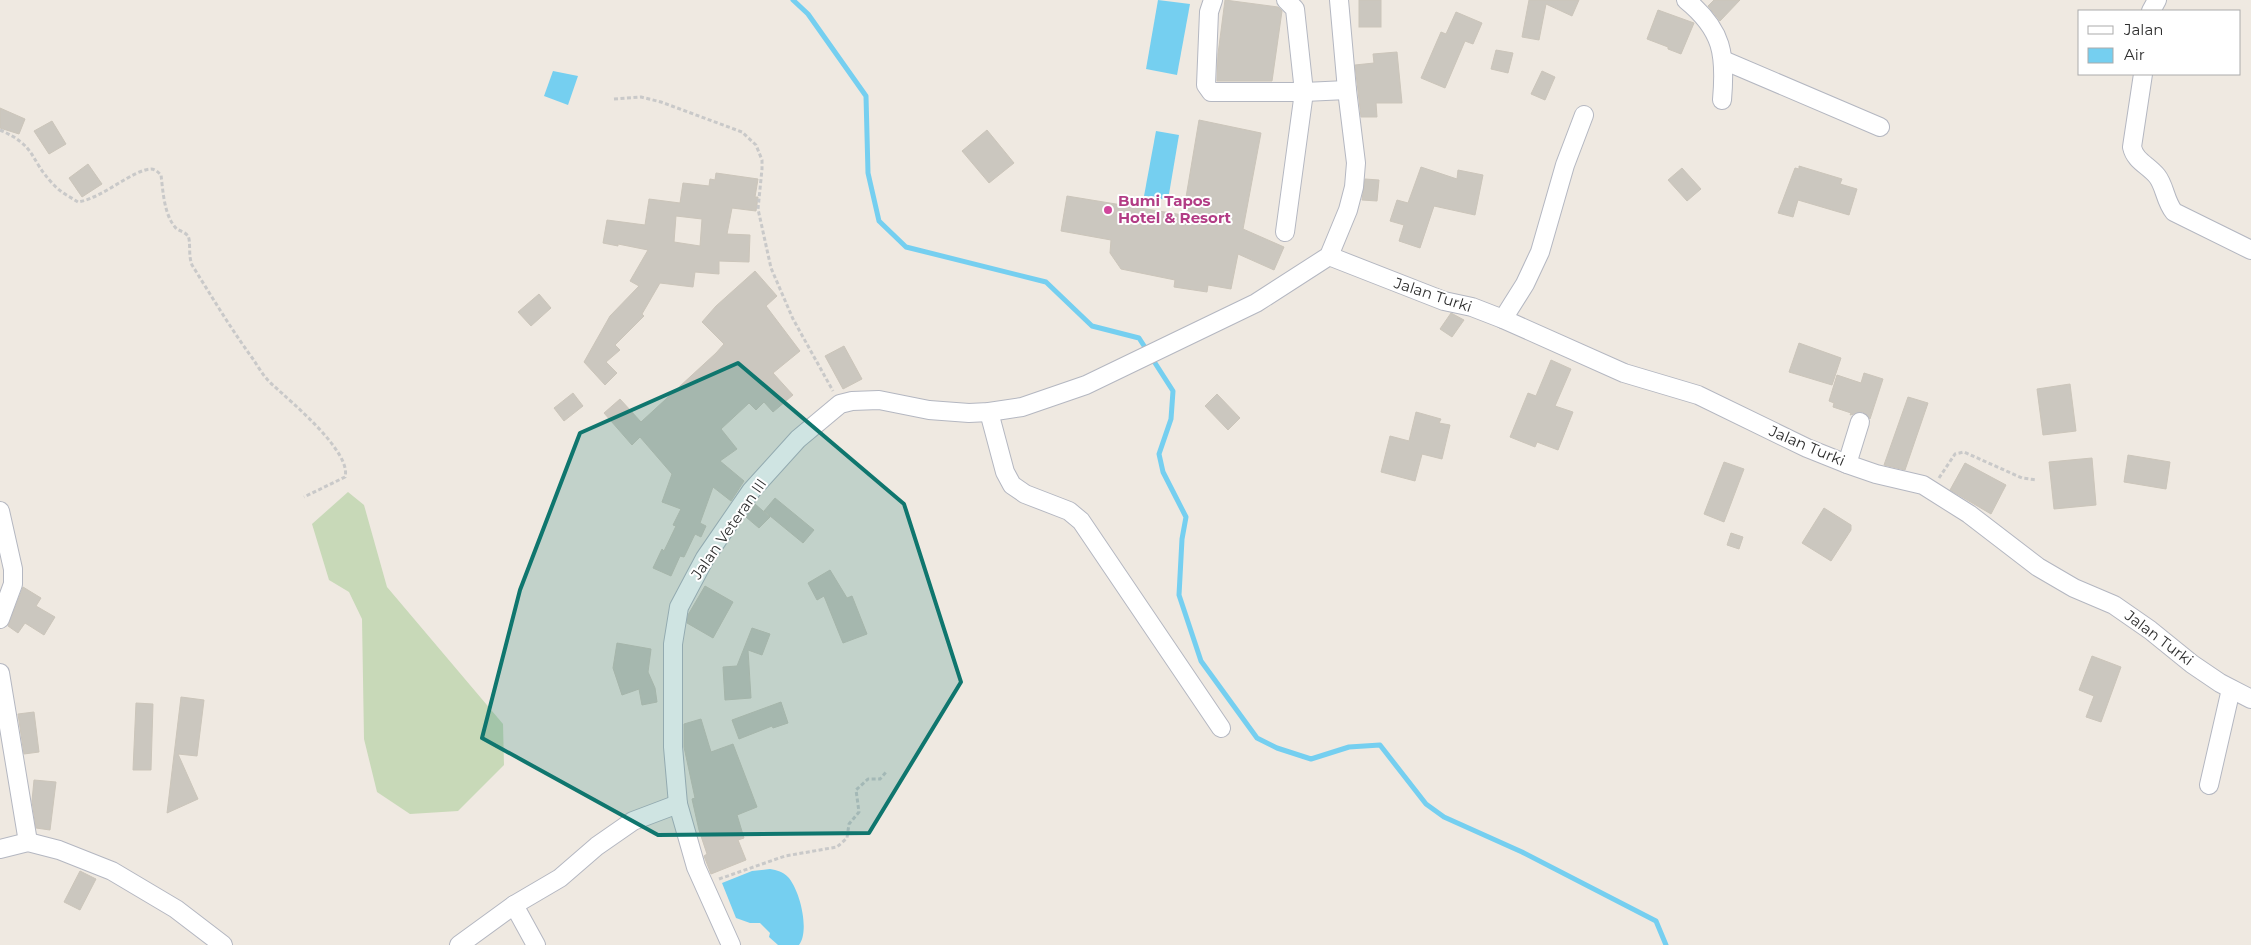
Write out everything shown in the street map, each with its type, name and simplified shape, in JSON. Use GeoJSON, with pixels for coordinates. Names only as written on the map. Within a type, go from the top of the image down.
{"type":"FeatureCollection","features":[{"type":"Feature","properties":{"kind":"street"},"geometry":{"type":"LineString","coordinates":[[1213,0],[1209,12],[1206,85],[1211,92],[1347,90]]}},
{"type":"Feature","properties":{"kind":"street"},"geometry":{"type":"LineString","coordinates":[[1286,0],[1295,9],[1304,92],[1286,232]]}},
{"type":"Feature","properties":{"kind":"street"},"geometry":{"type":"LineString","coordinates":[[840,404],[852,401],[879,400],[929,410],[988,412],[1022,406],[1067,393],[1256,303],[1329,256],[1340,233],[1354,188],[1356,162],[1339,0]]}},
{"type":"Feature","properties":{"kind":"street"},"geometry":{"type":"LineString","coordinates":[[1686,0],[1697,8],[1712,26],[1720,42],[1723,60],[1722,100]]}},
{"type":"Feature","properties":{"kind":"street"},"geometry":{"type":"LineString","coordinates":[[1723,60],[1880,127]]}},
{"type":"Feature","properties":{"kind":"street"},"geometry":{"type":"LineString","coordinates":[[2143,75],[2132,147],[2133,154],[2158,178],[2167,203],[2174,212],[2251,250]]}},
{"type":"Feature","properties":{"kind":"street"},"geometry":{"type":"LineString","coordinates":[[1503,319],[1525,284],[1540,252],[1565,165],[1584,115]]}},
{"type":"Feature","properties":{"kind":"street","name":"Jalan Turki"},"geometry":{"type":"LineString","coordinates":[[1329,256],[1444,301],[1472,307],[1503,319],[1624,373],[1698,395],[1807,448],[1847,464],[1876,474],[1923,485],[1969,514],[2038,567],[2059,580],[2114,605],[2130,615],[2192,664],[2231,689],[2251,699]]}},
{"type":"Feature","properties":{"kind":"street","name":"Jalan Veteran III"},"geometry":{"type":"LineString","coordinates":[[731,945],[696,867],[678,804],[674,747],[673,644],[679,607],[705,558],[751,491],[798,439],[840,404]]}},
{"type":"Feature","properties":{"kind":"street"},"geometry":{"type":"LineString","coordinates":[[988,412],[1006,472],[1012,485],[1025,494],[1069,511],[1080,521],[1221,728]]}},
{"type":"Feature","properties":{"kind":"street"},"geometry":{"type":"LineString","coordinates":[[1847,464],[1860,422]]}},
{"type":"Feature","properties":{"kind":"street"},"geometry":{"type":"LineString","coordinates":[[0,511],[14,569],[13,584],[0,619]]}},
{"type":"Feature","properties":{"kind":"street"},"geometry":{"type":"LineString","coordinates":[[0,673],[28,842]]}},
{"type":"Feature","properties":{"kind":"street"},"geometry":{"type":"LineString","coordinates":[[2209,786],[2231,689]]}},
{"type":"Feature","properties":{"kind":"street"},"geometry":{"type":"LineString","coordinates":[[459,945],[514,906],[560,878],[597,846],[633,821],[678,804]]}},
{"type":"Feature","properties":{"kind":"street"},"geometry":{"type":"LineString","coordinates":[[0,849],[28,842],[59,850],[112,871],[176,908],[223,945]]}},
{"type":"Feature","properties":{"kind":"street"},"geometry":{"type":"LineString","coordinates":[[514,906],[536,945]]}},
{"type":"Feature","properties":{"kind":"path"},"geometry":{"type":"LineString","coordinates":[[614,99],[641,97],[661,102],[742,132],[756,145],[762,160],[758,209],[771,268],[793,319],[840,404]]}},
{"type":"Feature","properties":{"kind":"path"},"geometry":{"type":"LineString","coordinates":[[0,130],[17,138],[29,147],[52,184],[78,202],[89,200],[130,177],[149,169],[155,170],[161,175],[164,200],[174,226],[187,235],[190,241],[188,256],[192,266],[229,324],[271,384],[313,423],[334,447],[345,464],[345,477],[304,497]]}},
{"type":"Feature","properties":{"kind":"path"},"geometry":{"type":"LineString","coordinates":[[1933,490],[1955,454],[1964,452],[2022,478],[2037,480]]}},
{"type":"Feature","properties":{"kind":"path"},"geometry":{"type":"LineString","coordinates":[[704,885],[785,856],[828,850],[841,845],[847,838],[849,824],[859,812],[856,790],[868,779],[876,780],[887,771]]}},
{"type":"Feature","properties":{"kind":"highlighted area"},"geometry":{"type":"Polygon","coordinates":[[[738,363],[904,504],[961,682],[869,833],[658,835],[482,738],[520,590],[580,433],[738,363]]]}},
{"type":"Feature","properties":{"kind":"green space"},"geometry":{"type":"Polygon","coordinates":[[[348,492],[364,505],[387,587],[503,724],[504,765],[458,811],[410,814],[377,792],[364,739],[362,619],[349,592],[329,580],[312,524],[348,492]]]}},
{"type":"Feature","properties":{"kind":"water"},"geometry":{"type":"Polygon","coordinates":[[[1158,0],[1190,4],[1177,75],[1146,69],[1158,0]]]}},
{"type":"Feature","properties":{"kind":"water"},"geometry":{"type":"Polygon","coordinates":[[[553,71],[578,76],[568,105],[544,96],[553,71]]]}},
{"type":"Feature","properties":{"kind":"water"},"geometry":{"type":"Polygon","coordinates":[[[1156,131],[1179,135],[1168,200],[1144,196],[1156,131]]]}},
{"type":"Feature","properties":{"kind":"water"},"geometry":{"type":"Polygon","coordinates":[[[770,869],[788,877],[800,901],[804,930],[799,945],[778,945],[769,937],[770,933],[760,923],[750,923],[736,918],[722,883],[752,871],[770,869]]]}},
{"type":"Feature","properties":{"kind":"building"},"geometry":{"type":"Polygon","coordinates":[[[1225,0],[1278,7],[1282,11],[1272,81],[1217,81],[1218,54],[1225,0]]]}},
{"type":"Feature","properties":{"kind":"building"},"geometry":{"type":"Polygon","coordinates":[[[1359,0],[1381,0],[1381,27],[1359,27],[1359,0]]]}},
{"type":"Feature","properties":{"kind":"building"},"geometry":{"type":"Polygon","coordinates":[[[1529,0],[1579,0],[1572,16],[1546,4],[1539,40],[1522,37],[1529,0]]]}},
{"type":"Feature","properties":{"kind":"building"},"geometry":{"type":"Polygon","coordinates":[[[1714,0],[1740,0],[1720,21],[1708,6],[1714,0]]]}},
{"type":"Feature","properties":{"kind":"building"},"geometry":{"type":"Polygon","coordinates":[[[1658,10],[1694,23],[1681,54],[1647,39],[1658,10]]]}},
{"type":"Feature","properties":{"kind":"building"},"geometry":{"type":"Polygon","coordinates":[[[1456,12],[1482,23],[1473,44],[1465,41],[1445,88],[1421,78],[1441,32],[1446,34],[1456,12]]]}},
{"type":"Feature","properties":{"kind":"building"},"geometry":{"type":"Polygon","coordinates":[[[1496,50],[1513,53],[1508,73],[1491,69],[1496,50]]]}},
{"type":"Feature","properties":{"kind":"building"},"geometry":{"type":"Polygon","coordinates":[[[1397,52],[1402,103],[1376,103],[1377,117],[1361,117],[1355,65],[1374,63],[1373,54],[1397,52]]]}},
{"type":"Feature","properties":{"kind":"building"},"geometry":{"type":"Polygon","coordinates":[[[1542,71],[1555,77],[1545,100],[1531,94],[1542,71]]]}},
{"type":"Feature","properties":{"kind":"building"},"geometry":{"type":"Polygon","coordinates":[[[0,108],[25,119],[19,134],[0,128],[0,108]]]}},
{"type":"Feature","properties":{"kind":"building","name":"Bumi Tapos Hotel & Resort"},"geometry":{"type":"Polygon","coordinates":[[[1199,120],[1261,133],[1243,229],[1284,247],[1274,270],[1238,254],[1231,289],[1208,285],[1207,292],[1174,287],[1175,280],[1121,269],[1110,253],[1111,240],[1061,231],[1067,196],[1183,215],[1199,120]]]}},
{"type":"Feature","properties":{"kind":"building"},"geometry":{"type":"Polygon","coordinates":[[[52,121],[66,144],[49,154],[34,131],[52,121]]]}},
{"type":"Feature","properties":{"kind":"building"},"geometry":{"type":"Polygon","coordinates":[[[987,130],[1014,163],[989,183],[962,151],[987,130]]]}},
{"type":"Feature","properties":{"kind":"building"},"geometry":{"type":"Polygon","coordinates":[[[88,164],[102,184],[82,197],[69,178],[88,164]]]}},
{"type":"Feature","properties":{"kind":"building"},"geometry":{"type":"Polygon","coordinates":[[[1799,166],[1842,179],[1840,184],[1857,189],[1849,215],[1798,200],[1793,217],[1778,213],[1795,168],[1799,169],[1799,166]]]}},
{"type":"Feature","properties":{"kind":"building"},"geometry":{"type":"Polygon","coordinates":[[[1421,167],[1457,179],[1458,170],[1483,175],[1475,215],[1434,206],[1420,248],[1399,241],[1404,225],[1390,221],[1397,200],[1408,203],[1421,167]]]}},
{"type":"Feature","properties":{"kind":"building"},"geometry":{"type":"Polygon","coordinates":[[[1682,168],[1701,189],[1687,201],[1668,180],[1682,168]]]}},
{"type":"Feature","properties":{"kind":"building"},"geometry":{"type":"Polygon","coordinates":[[[716,173],[758,179],[755,197],[758,197],[756,211],[732,208],[727,234],[750,235],[749,262],[719,261],[719,274],[695,272],[693,287],[660,283],[642,314],[644,316],[615,345],[620,350],[606,362],[617,373],[605,385],[584,362],[610,316],[639,286],[630,281],[648,250],[603,243],[607,220],[645,225],[649,199],[680,203],[683,183],[709,186],[710,179],[715,180],[716,173]],[[676,216],[674,242],[700,246],[702,219],[676,216]]]}},
{"type":"Feature","properties":{"kind":"building"},"geometry":{"type":"Polygon","coordinates":[[[1365,179],[1379,180],[1377,201],[1362,200],[1365,179]]]}},
{"type":"Feature","properties":{"kind":"building"},"geometry":{"type":"Polygon","coordinates":[[[755,271],[777,296],[766,306],[800,351],[773,373],[793,395],[773,412],[764,402],[756,410],[749,403],[721,429],[737,449],[720,461],[744,481],[731,501],[713,487],[700,523],[706,526],[701,537],[695,534],[684,557],[680,556],[671,576],[653,568],[676,526],[673,525],[681,509],[662,502],[672,474],[640,437],[632,445],[604,413],[620,399],[641,422],[716,353],[724,344],[702,322],[716,306],[755,271]]]}},
{"type":"Feature","properties":{"kind":"building"},"geometry":{"type":"Polygon","coordinates":[[[539,294],[551,308],[531,326],[518,312],[539,294]]]}},
{"type":"Feature","properties":{"kind":"building"},"geometry":{"type":"Polygon","coordinates":[[[1451,313],[1464,320],[1452,337],[1440,329],[1451,313]]]}},
{"type":"Feature","properties":{"kind":"building"},"geometry":{"type":"Polygon","coordinates":[[[1799,343],[1841,358],[1832,385],[1789,372],[1799,343]]]}},
{"type":"Feature","properties":{"kind":"building"},"geometry":{"type":"Polygon","coordinates":[[[844,346],[862,379],[843,389],[825,356],[844,346]]]}},
{"type":"Feature","properties":{"kind":"building"},"geometry":{"type":"Polygon","coordinates":[[[1551,360],[1571,369],[1555,406],[1573,412],[1558,450],[1537,442],[1535,447],[1510,437],[1528,393],[1536,396],[1551,360]]]}},
{"type":"Feature","properties":{"kind":"building"},"geometry":{"type":"Polygon","coordinates":[[[1864,373],[1883,379],[1870,419],[1863,412],[1850,415],[1851,413],[1833,407],[1834,403],[1829,401],[1837,375],[1861,383],[1864,373]]]}},
{"type":"Feature","properties":{"kind":"building"},"geometry":{"type":"Polygon","coordinates":[[[2070,384],[2076,431],[2043,435],[2037,389],[2070,384]]]}},
{"type":"Feature","properties":{"kind":"building"},"geometry":{"type":"Polygon","coordinates":[[[573,393],[583,406],[564,421],[554,408],[573,393]]]}},
{"type":"Feature","properties":{"kind":"building"},"geometry":{"type":"Polygon","coordinates":[[[1217,394],[1240,418],[1228,430],[1205,406],[1217,394]]]}},
{"type":"Feature","properties":{"kind":"building"},"geometry":{"type":"Polygon","coordinates":[[[1908,397],[1928,403],[1905,470],[1884,465],[1908,397]]]}},
{"type":"Feature","properties":{"kind":"building"},"geometry":{"type":"Polygon","coordinates":[[[1416,412],[1441,419],[1439,423],[1450,425],[1442,459],[1422,454],[1415,481],[1381,472],[1390,436],[1409,441],[1416,412]]]}},
{"type":"Feature","properties":{"kind":"building"},"geometry":{"type":"Polygon","coordinates":[[[2128,455],[2170,462],[2166,489],[2124,482],[2128,455]]]}},
{"type":"Feature","properties":{"kind":"building"},"geometry":{"type":"Polygon","coordinates":[[[2092,458],[2096,505],[2054,509],[2049,462],[2092,458]]]}},
{"type":"Feature","properties":{"kind":"building"},"geometry":{"type":"Polygon","coordinates":[[[1724,462],[1744,469],[1724,522],[1704,514],[1724,462]]]}},
{"type":"Feature","properties":{"kind":"building"},"geometry":{"type":"Polygon","coordinates":[[[1965,463],[2006,485],[1991,514],[1950,490],[1965,463]]]}},
{"type":"Feature","properties":{"kind":"building"},"geometry":{"type":"Polygon","coordinates":[[[775,498],[814,530],[803,543],[764,511],[775,498]]]}},
{"type":"Feature","properties":{"kind":"building"},"geometry":{"type":"Polygon","coordinates":[[[755,504],[770,517],[759,528],[746,517],[755,504]]]}},
{"type":"Feature","properties":{"kind":"building"},"geometry":{"type":"Polygon","coordinates":[[[1824,508],[1851,525],[1851,530],[1831,561],[1802,543],[1824,508]]]}},
{"type":"Feature","properties":{"kind":"building"},"geometry":{"type":"Polygon","coordinates":[[[1731,533],[1743,537],[1739,549],[1727,545],[1731,533]]]}},
{"type":"Feature","properties":{"kind":"building"},"geometry":{"type":"Polygon","coordinates":[[[830,570],[847,598],[852,596],[867,634],[843,643],[824,596],[817,600],[808,583],[830,570]]]}},
{"type":"Feature","properties":{"kind":"building"},"geometry":{"type":"Polygon","coordinates":[[[705,586],[733,602],[713,638],[687,623],[688,615],[705,586]]]}},
{"type":"Feature","properties":{"kind":"building"},"geometry":{"type":"Polygon","coordinates":[[[23,587],[41,598],[36,606],[55,617],[44,635],[25,623],[18,633],[8,626],[23,587]]]}},
{"type":"Feature","properties":{"kind":"building"},"geometry":{"type":"Polygon","coordinates":[[[752,628],[770,634],[762,655],[748,650],[751,698],[725,700],[723,667],[737,666],[752,628]]]}},
{"type":"Feature","properties":{"kind":"building"},"geometry":{"type":"Polygon","coordinates":[[[617,643],[651,649],[648,672],[655,688],[657,702],[642,705],[639,689],[622,695],[613,668],[617,643]]]}},
{"type":"Feature","properties":{"kind":"building"},"geometry":{"type":"Polygon","coordinates":[[[2092,656],[2121,667],[2101,722],[2086,717],[2094,696],[2079,690],[2092,656]]]}},
{"type":"Feature","properties":{"kind":"building"},"geometry":{"type":"Polygon","coordinates":[[[181,697],[204,700],[197,756],[178,754],[198,799],[167,813],[181,697]]]}},
{"type":"Feature","properties":{"kind":"building"},"geometry":{"type":"Polygon","coordinates":[[[781,702],[788,723],[773,728],[772,726],[739,739],[732,720],[781,702]]]}},
{"type":"Feature","properties":{"kind":"building"},"geometry":{"type":"Polygon","coordinates":[[[136,703],[153,704],[151,770],[133,770],[136,703]]]}},
{"type":"Feature","properties":{"kind":"building"},"geometry":{"type":"Polygon","coordinates":[[[34,712],[39,752],[24,754],[18,714],[34,712]]]}},
{"type":"Feature","properties":{"kind":"building"},"geometry":{"type":"Polygon","coordinates":[[[701,719],[711,752],[733,744],[757,807],[737,815],[744,838],[738,840],[746,860],[711,874],[704,856],[707,854],[692,799],[695,798],[684,747],[684,724],[701,719]]]}},
{"type":"Feature","properties":{"kind":"building"},"geometry":{"type":"Polygon","coordinates":[[[34,780],[56,782],[50,830],[36,828],[32,801],[34,780]]]}},
{"type":"Feature","properties":{"kind":"building"},"geometry":{"type":"Polygon","coordinates":[[[80,871],[96,879],[80,910],[64,902],[80,871]]]}},
{"type":"Feature","properties":{"kind":"waterway"},"geometry":{"type":"LineString","coordinates":[[793,0],[808,14],[866,96],[868,173],[879,221],[906,247],[1046,282],[1092,326],[1139,338],[1173,391],[1171,419],[1159,454],[1163,472],[1186,517],[1182,539],[1179,595],[1201,661],[1257,738],[1277,748],[1311,759],[1349,747],[1380,745],[1426,804],[1444,817],[1522,852],[1656,921],[1666,945]]}},
{"type":"Feature","properties":{"kind":"place","name":"Bumi Tapos Hotel & Resort"},"geometry":{"type":"Point","coordinates":[1108,210]}}]}
